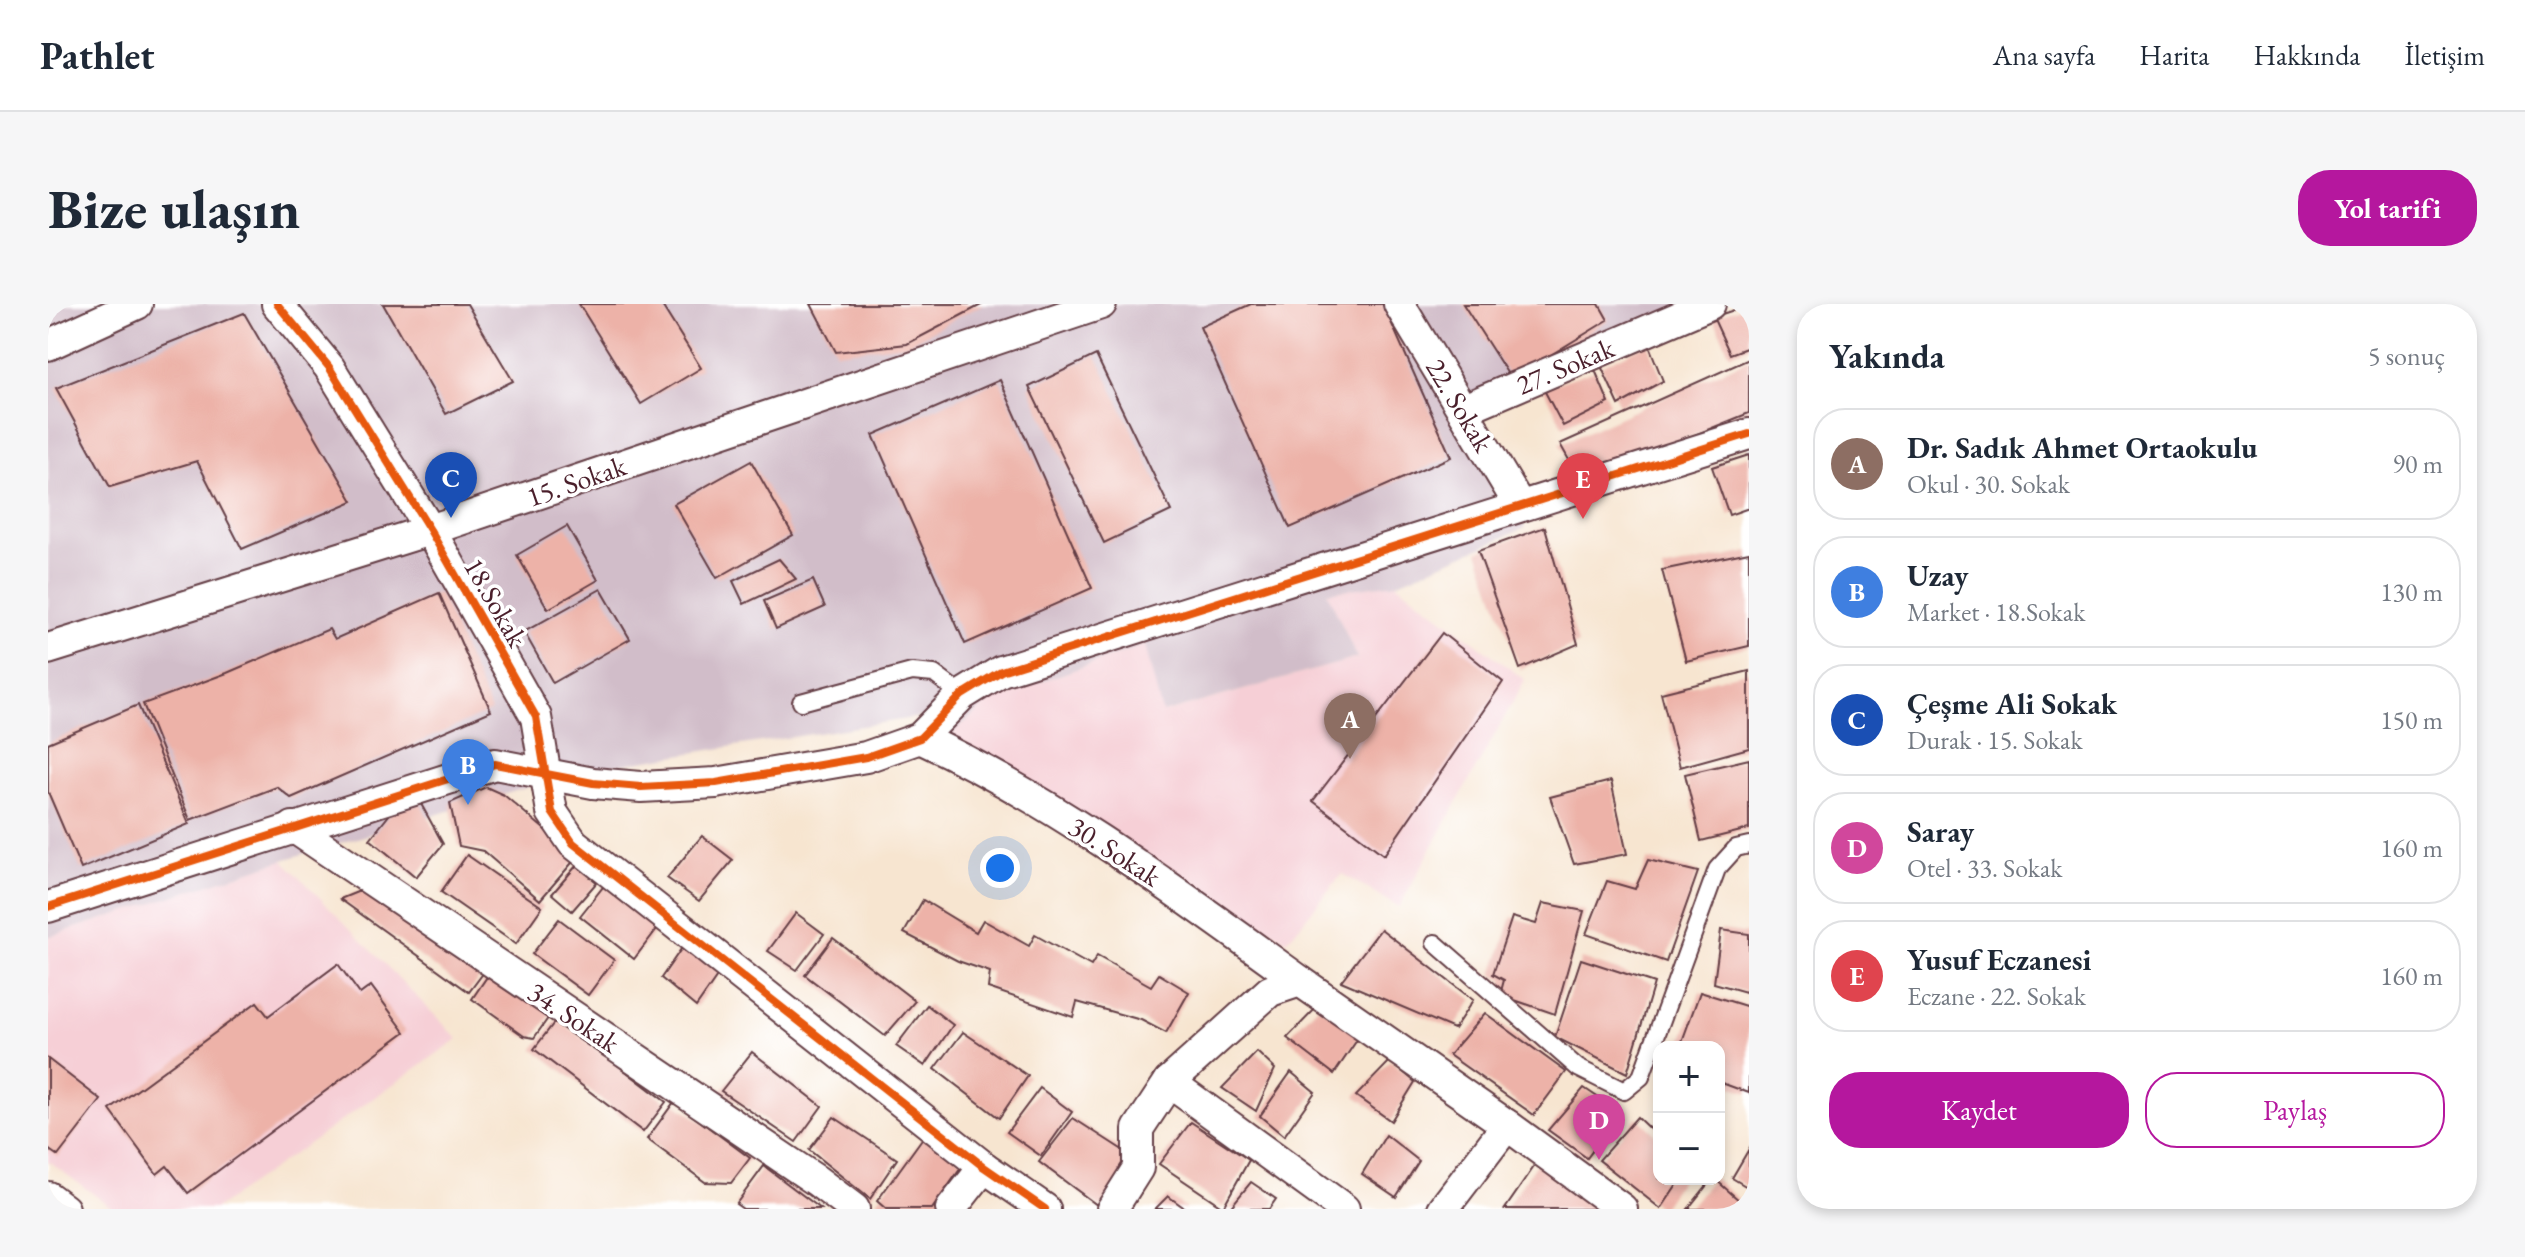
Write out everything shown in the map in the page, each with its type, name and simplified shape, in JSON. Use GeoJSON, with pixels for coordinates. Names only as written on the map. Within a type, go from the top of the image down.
{"type":"FeatureCollection","features":[{"type":"Feature","properties":{"kind":"street"},"geometry":{"type":"LineString","coordinates":[[48,345],[137,304]]}},
{"type":"Feature","properties":{"kind":"street","name":"18.Sokak"},"geometry":{"type":"LineString","coordinates":[[277,304],[329,367],[430,530],[536,717],[552,812],[573,843],[984,1167],[1045,1209]]}},
{"type":"Feature","properties":{"kind":"street","name":"15. Sokak"},"geometry":{"type":"LineString","coordinates":[[48,649],[430,530],[1101,304]]}},
{"type":"Feature","properties":{"kind":"street","name":"22. Sokak"},"geometry":{"type":"LineString","coordinates":[[1399,304],[1520,506]]}},
{"type":"Feature","properties":{"kind":"street","name":"27. Sokak"},"geometry":{"type":"LineString","coordinates":[[1464,409],[1710,304]]}},
{"type":"Feature","properties":{"kind":"street"},"geometry":{"type":"LineString","coordinates":[[48,907],[495,764],[593,783],[641,787],[716,783],[866,757],[920,738],[962,695],[1001,671],[1749,434]]}},
{"type":"Feature","properties":{"kind":"street","name":"30. Sokak"},"geometry":{"type":"LineString","coordinates":[[920,738],[967,760],[1110,845],[1622,1209]]}},
{"type":"Feature","properties":{"kind":"street","name":"34. Sokak"},"geometry":{"type":"LineString","coordinates":[[293,827],[854,1209]]}},
{"type":"Feature","properties":{"kind":"street"},"geometry":{"type":"LineString","coordinates":[[1112,1209],[1138,1168],[1138,1129],[1169,1082],[1270,991],[1300,981]]}},
{"type":"Feature","properties":{"kind":"street"},"geometry":{"type":"LineString","coordinates":[[1169,1082],[1344,1209]]}},
{"type":"Feature","properties":{"kind":"street"},"geometry":{"type":"LineString","coordinates":[[1443,1209],[1507,1125]]}},
{"type":"Feature","properties":{"kind":"street"},"geometry":{"type":"LineString","coordinates":[[951,1209],[984,1167]]}},
{"type":"Feature","properties":{"kind":"street"},"geometry":{"type":"LineString","coordinates":[[48,1197],[64,1209]]}},
{"type":"Feature","properties":{"kind":"lane"},"geometry":{"type":"LineString","coordinates":[[801,702],[912,672],[934,674],[962,695]]}},
{"type":"Feature","properties":{"kind":"lane"},"geometry":{"type":"LineString","coordinates":[[1435,943],[1578,1068],[1624,1091],[1641,1077],[1717,869],[1736,848],[1749,845]]}},
{"type":"Feature","properties":{"kind":"shaded area"},"geometry":{"type":"Polygon","coordinates":[[[48,304],[1723,304],[1471,398],[1525,528],[1396,583],[1327,592],[1357,658],[1162,713],[1145,645],[993,698],[950,735],[920,717],[590,769],[283,860],[48,937],[48,304]]]}},
{"type":"Feature","properties":{"kind":"shaded area"},"geometry":{"type":"Polygon","coordinates":[[[1396,583],[1525,680],[1399,907],[1342,874],[1287,941],[950,735],[993,698],[1146,645],[1163,713],[1357,658],[1327,592],[1396,583]]]}},
{"type":"Feature","properties":{"kind":"shaded area"},"geometry":{"type":"Polygon","coordinates":[[[283,860],[458,1039],[215,1209],[114,1209],[48,1161],[48,937],[283,860]]]}},
{"type":"Feature","properties":{"kind":"building"},"geometry":{"type":"Polygon","coordinates":[[[383,304],[467,304],[513,381],[446,414],[383,304]]]}},
{"type":"Feature","properties":{"kind":"building"},"geometry":{"type":"Polygon","coordinates":[[[579,304],[661,304],[701,368],[641,404],[579,304]]]}},
{"type":"Feature","properties":{"kind":"building"},"geometry":{"type":"Polygon","coordinates":[[[811,304],[983,304],[907,344],[836,352],[811,304]]]}},
{"type":"Feature","properties":{"kind":"building"},"geometry":{"type":"Polygon","coordinates":[[[1251,304],[1383,304],[1451,457],[1290,528],[1200,327],[1251,304]]]}},
{"type":"Feature","properties":{"kind":"building"},"geometry":{"type":"Polygon","coordinates":[[[1463,304],[1599,304],[1608,320],[1511,379],[1463,304]]]}},
{"type":"Feature","properties":{"kind":"building"},"geometry":{"type":"Polygon","coordinates":[[[1749,305],[1749,347],[1730,354],[1713,317],[1749,305]]]}},
{"type":"Feature","properties":{"kind":"building"},"geometry":{"type":"Polygon","coordinates":[[[244,313],[353,501],[242,549],[197,461],[110,487],[56,388],[244,313]]]}},
{"type":"Feature","properties":{"kind":"building"},"geometry":{"type":"Polygon","coordinates":[[[1648,343],[1663,381],[1619,405],[1601,366],[1648,343]]]}},
{"type":"Feature","properties":{"kind":"building"},"geometry":{"type":"Polygon","coordinates":[[[1096,355],[1171,511],[1104,543],[1029,387],[1096,355]]]}},
{"type":"Feature","properties":{"kind":"building"},"geometry":{"type":"Polygon","coordinates":[[[1749,359],[1749,413],[1596,475],[1574,469],[1560,444],[1749,359]]]}},
{"type":"Feature","properties":{"kind":"building"},"geometry":{"type":"Polygon","coordinates":[[[1595,370],[1609,403],[1563,426],[1543,388],[1595,370]]]}},
{"type":"Feature","properties":{"kind":"building"},"geometry":{"type":"Polygon","coordinates":[[[1000,380],[1092,588],[965,644],[873,435],[1000,380]]]}},
{"type":"Feature","properties":{"kind":"building"},"geometry":{"type":"Polygon","coordinates":[[[1749,455],[1749,508],[1729,515],[1712,467],[1749,455]]]}},
{"type":"Feature","properties":{"kind":"building"},"geometry":{"type":"Polygon","coordinates":[[[751,461],[793,535],[717,578],[674,504],[751,461]]]}},
{"type":"Feature","properties":{"kind":"building"},"geometry":{"type":"Polygon","coordinates":[[[567,526],[598,580],[548,609],[517,555],[567,526]]]}},
{"type":"Feature","properties":{"kind":"building"},"geometry":{"type":"Polygon","coordinates":[[[1545,527],[1578,644],[1520,669],[1478,551],[1545,527]]]}},
{"type":"Feature","properties":{"kind":"building"},"geometry":{"type":"Polygon","coordinates":[[[1749,552],[1749,646],[1686,661],[1662,570],[1749,552]]]}},
{"type":"Feature","properties":{"kind":"building"},"geometry":{"type":"Polygon","coordinates":[[[779,559],[796,579],[744,604],[733,581],[779,559]]]}},
{"type":"Feature","properties":{"kind":"building"},"geometry":{"type":"Polygon","coordinates":[[[813,580],[825,607],[776,629],[764,601],[813,580]]]}},
{"type":"Feature","properties":{"kind":"building"},"geometry":{"type":"Polygon","coordinates":[[[601,589],[630,639],[553,683],[524,632],[601,589]]]}},
{"type":"Feature","properties":{"kind":"building"},"geometry":{"type":"Polygon","coordinates":[[[439,593],[491,711],[291,798],[277,787],[190,820],[143,704],[227,673],[329,629],[335,639],[439,593]]]}},
{"type":"Feature","properties":{"kind":"building"},"geometry":{"type":"Polygon","coordinates":[[[1442,633],[1503,682],[1384,855],[1313,801],[1442,633]]]}},
{"type":"Feature","properties":{"kind":"building"},"geometry":{"type":"Polygon","coordinates":[[[1749,671],[1749,748],[1680,767],[1661,693],[1749,671]]]}},
{"type":"Feature","properties":{"kind":"building"},"geometry":{"type":"Polygon","coordinates":[[[138,705],[189,824],[81,869],[48,792],[48,743],[138,705]]]}},
{"type":"Feature","properties":{"kind":"building"},"geometry":{"type":"Polygon","coordinates":[[[1749,759],[1749,829],[1701,841],[1685,774],[1749,759]]]}},
{"type":"Feature","properties":{"kind":"building"},"geometry":{"type":"Polygon","coordinates":[[[1611,781],[1627,854],[1574,864],[1550,797],[1611,781]]]}},
{"type":"Feature","properties":{"kind":"building"},"geometry":{"type":"Polygon","coordinates":[[[486,787],[504,795],[577,857],[540,900],[483,851],[459,846],[450,803],[486,787]]]}},
{"type":"Feature","properties":{"kind":"building"},"geometry":{"type":"Polygon","coordinates":[[[421,804],[443,844],[416,877],[370,839],[394,809],[421,804]]]}},
{"type":"Feature","properties":{"kind":"building"},"geometry":{"type":"Polygon","coordinates":[[[702,836],[733,860],[699,901],[667,878],[702,836]]]}},
{"type":"Feature","properties":{"kind":"building"},"geometry":{"type":"Polygon","coordinates":[[[467,855],[542,907],[516,944],[441,892],[467,855]]]}},
{"type":"Feature","properties":{"kind":"building"},"geometry":{"type":"Polygon","coordinates":[[[1648,860],[1698,872],[1666,962],[1586,934],[1607,881],[1635,889],[1648,860]]]}},
{"type":"Feature","properties":{"kind":"building"},"geometry":{"type":"Polygon","coordinates":[[[577,865],[597,882],[572,911],[552,894],[577,865]]]}},
{"type":"Feature","properties":{"kind":"building"},"geometry":{"type":"Polygon","coordinates":[[[607,882],[660,925],[634,959],[580,916],[607,882]]]}},
{"type":"Feature","properties":{"kind":"building"},"geometry":{"type":"Polygon","coordinates":[[[372,886],[487,968],[469,992],[340,899],[372,886]]]}},
{"type":"Feature","properties":{"kind":"building"},"geometry":{"type":"Polygon","coordinates":[[[923,900],[976,932],[983,920],[1029,946],[1035,935],[1091,966],[1097,956],[1151,986],[1159,974],[1189,992],[1166,1033],[1141,1020],[1077,1002],[1073,1017],[988,988],[990,972],[958,961],[904,933],[923,900]]]}},
{"type":"Feature","properties":{"kind":"building"},"geometry":{"type":"Polygon","coordinates":[[[1543,903],[1584,911],[1555,1014],[1500,995],[1504,980],[1493,974],[1512,917],[1536,924],[1543,903]]]}},
{"type":"Feature","properties":{"kind":"building"},"geometry":{"type":"Polygon","coordinates":[[[796,913],[824,934],[797,970],[768,951],[796,913]]]}},
{"type":"Feature","properties":{"kind":"building"},"geometry":{"type":"Polygon","coordinates":[[[559,919],[614,960],[588,995],[532,954],[559,919]]]}},
{"type":"Feature","properties":{"kind":"building"},"geometry":{"type":"Polygon","coordinates":[[[1381,929],[1473,1000],[1454,1029],[1341,981],[1381,929]]]}},
{"type":"Feature","properties":{"kind":"building"},"geometry":{"type":"Polygon","coordinates":[[[1721,930],[1749,934],[1749,993],[1714,983],[1721,930]]]}},
{"type":"Feature","properties":{"kind":"building"},"geometry":{"type":"Polygon","coordinates":[[[833,938],[915,1001],[885,1036],[805,975],[833,938]]]}},
{"type":"Feature","properties":{"kind":"building"},"geometry":{"type":"Polygon","coordinates":[[[686,942],[723,968],[696,1007],[661,978],[686,942]]]}},
{"type":"Feature","properties":{"kind":"building"},"geometry":{"type":"Polygon","coordinates":[[[1581,959],[1654,983],[1627,1073],[1555,1037],[1581,959]]]}},
{"type":"Feature","properties":{"kind":"building"},"geometry":{"type":"Polygon","coordinates":[[[338,964],[360,994],[371,986],[405,1032],[188,1193],[167,1166],[157,1174],[110,1110],[257,1002],[268,1016],[338,964]]]}},
{"type":"Feature","properties":{"kind":"building"},"geometry":{"type":"Polygon","coordinates":[[[495,965],[556,1007],[534,1038],[524,1036],[472,999],[495,965]]]}},
{"type":"Feature","properties":{"kind":"building"},"geometry":{"type":"Polygon","coordinates":[[[1700,992],[1749,1007],[1749,1093],[1725,1084],[1725,1041],[1682,1041],[1700,992]]]}},
{"type":"Feature","properties":{"kind":"building"},"geometry":{"type":"Polygon","coordinates":[[[927,1005],[953,1025],[925,1066],[896,1046],[927,1005]]]}},
{"type":"Feature","properties":{"kind":"building"},"geometry":{"type":"Polygon","coordinates":[[[1318,1006],[1361,1034],[1334,1074],[1287,1038],[1318,1006]]]}},
{"type":"Feature","properties":{"kind":"building"},"geometry":{"type":"Polygon","coordinates":[[[1485,1013],[1566,1072],[1534,1115],[1449,1055],[1485,1013]]]}},
{"type":"Feature","properties":{"kind":"building"},"geometry":{"type":"Polygon","coordinates":[[[557,1019],[666,1102],[643,1132],[534,1049],[557,1019]]]}},
{"type":"Feature","properties":{"kind":"building"},"geometry":{"type":"Polygon","coordinates":[[[963,1032],[1028,1076],[999,1118],[935,1069],[963,1032]]]}},
{"type":"Feature","properties":{"kind":"building"},"geometry":{"type":"Polygon","coordinates":[[[752,1052],[822,1106],[796,1142],[721,1091],[752,1052]]]}},
{"type":"Feature","properties":{"kind":"building"},"geometry":{"type":"Polygon","coordinates":[[[1257,1052],[1275,1069],[1256,1111],[1222,1088],[1257,1052]]]}},
{"type":"Feature","properties":{"kind":"building"},"geometry":{"type":"Polygon","coordinates":[[[48,1059],[101,1100],[58,1156],[48,1149],[48,1059]]]}},
{"type":"Feature","properties":{"kind":"building"},"geometry":{"type":"Polygon","coordinates":[[[1390,1061],[1415,1082],[1391,1121],[1356,1096],[1390,1061]]]}},
{"type":"Feature","properties":{"kind":"building"},"geometry":{"type":"Polygon","coordinates":[[[1291,1072],[1315,1092],[1284,1136],[1260,1116],[1291,1072]]]}},
{"type":"Feature","properties":{"kind":"building"},"geometry":{"type":"Polygon","coordinates":[[[1040,1088],[1072,1112],[1041,1156],[1007,1132],[1040,1088]]]}},
{"type":"Feature","properties":{"kind":"building"},"geometry":{"type":"Polygon","coordinates":[[[1584,1088],[1621,1113],[1587,1158],[1548,1130],[1584,1088]]]}},
{"type":"Feature","properties":{"kind":"building"},"geometry":{"type":"Polygon","coordinates":[[[674,1102],[750,1158],[731,1183],[705,1182],[647,1139],[674,1102]]]}},
{"type":"Feature","properties":{"kind":"building"},"geometry":{"type":"Polygon","coordinates":[[[834,1117],[897,1159],[870,1199],[809,1150],[834,1117]]]}},
{"type":"Feature","properties":{"kind":"building"},"geometry":{"type":"Polygon","coordinates":[[[1637,1117],[1653,1132],[1653,1185],[1677,1185],[1661,1209],[1599,1160],[1637,1117]]]}},
{"type":"Feature","properties":{"kind":"building"},"geometry":{"type":"Polygon","coordinates":[[[1073,1118],[1135,1158],[1101,1208],[1039,1162],[1073,1118]]]}},
{"type":"Feature","properties":{"kind":"building"},"geometry":{"type":"Polygon","coordinates":[[[1191,1122],[1249,1160],[1223,1207],[1159,1164],[1191,1122]]]}},
{"type":"Feature","properties":{"kind":"building"},"geometry":{"type":"Polygon","coordinates":[[[1386,1135],[1419,1161],[1396,1197],[1362,1174],[1386,1135]]]}},
{"type":"Feature","properties":{"kind":"building"},"geometry":{"type":"Polygon","coordinates":[[[924,1136],[965,1162],[932,1209],[886,1209],[877,1201],[924,1136]]]}},
{"type":"Feature","properties":{"kind":"building"},"geometry":{"type":"Polygon","coordinates":[[[1749,1149],[1749,1188],[1732,1178],[1749,1149]]]}},
{"type":"Feature","properties":{"kind":"building"},"geometry":{"type":"Polygon","coordinates":[[[1538,1161],[1599,1209],[1505,1209],[1538,1161]]]}},
{"type":"Feature","properties":{"kind":"building"},"geometry":{"type":"Polygon","coordinates":[[[764,1166],[821,1209],[743,1209],[736,1204],[764,1166]]]}},
{"type":"Feature","properties":{"kind":"building"},"geometry":{"type":"Polygon","coordinates":[[[1251,1182],[1276,1199],[1269,1209],[1229,1209],[1251,1182]]]}},
{"type":"Feature","properties":{"kind":"building"},"geometry":{"type":"Polygon","coordinates":[[[1707,1185],[1722,1185],[1749,1209],[1688,1209],[1707,1185]]]}},
{"type":"Feature","properties":{"kind":"building"},"geometry":{"type":"Polygon","coordinates":[[[1168,1196],[1186,1209],[1155,1209],[1168,1196]]]}},
{"type":"Feature","properties":{"kind":"cycle path"},"geometry":{"type":"LineString","coordinates":[[277,304],[329,367],[430,530],[536,717],[552,812],[573,843],[984,1167],[1045,1209]]}},
{"type":"Feature","properties":{"kind":"cycle path"},"geometry":{"type":"LineString","coordinates":[[48,907],[495,764],[593,783],[641,787],[716,783],[866,757],[920,738],[962,695],[1001,671],[1749,434]]}},
{"type":"Feature","properties":{"kind":"place","name":"Çeşme Ali Sokak"},"geometry":{"type":"Point","coordinates":[451,518]}},
{"type":"Feature","properties":{"kind":"place","name":"Yusuf Eczanesi"},"geometry":{"type":"Point","coordinates":[1583,519]}},
{"type":"Feature","properties":{"kind":"place","name":"Dr. Sadık Ahmet Ortaokulu"},"geometry":{"type":"Point","coordinates":[1350,759]}},
{"type":"Feature","properties":{"kind":"place","name":"Uzay"},"geometry":{"type":"Point","coordinates":[468,805]}},
{"type":"Feature","properties":{"kind":"place","name":"Saray"},"geometry":{"type":"Point","coordinates":[1599,1160]}}]}
